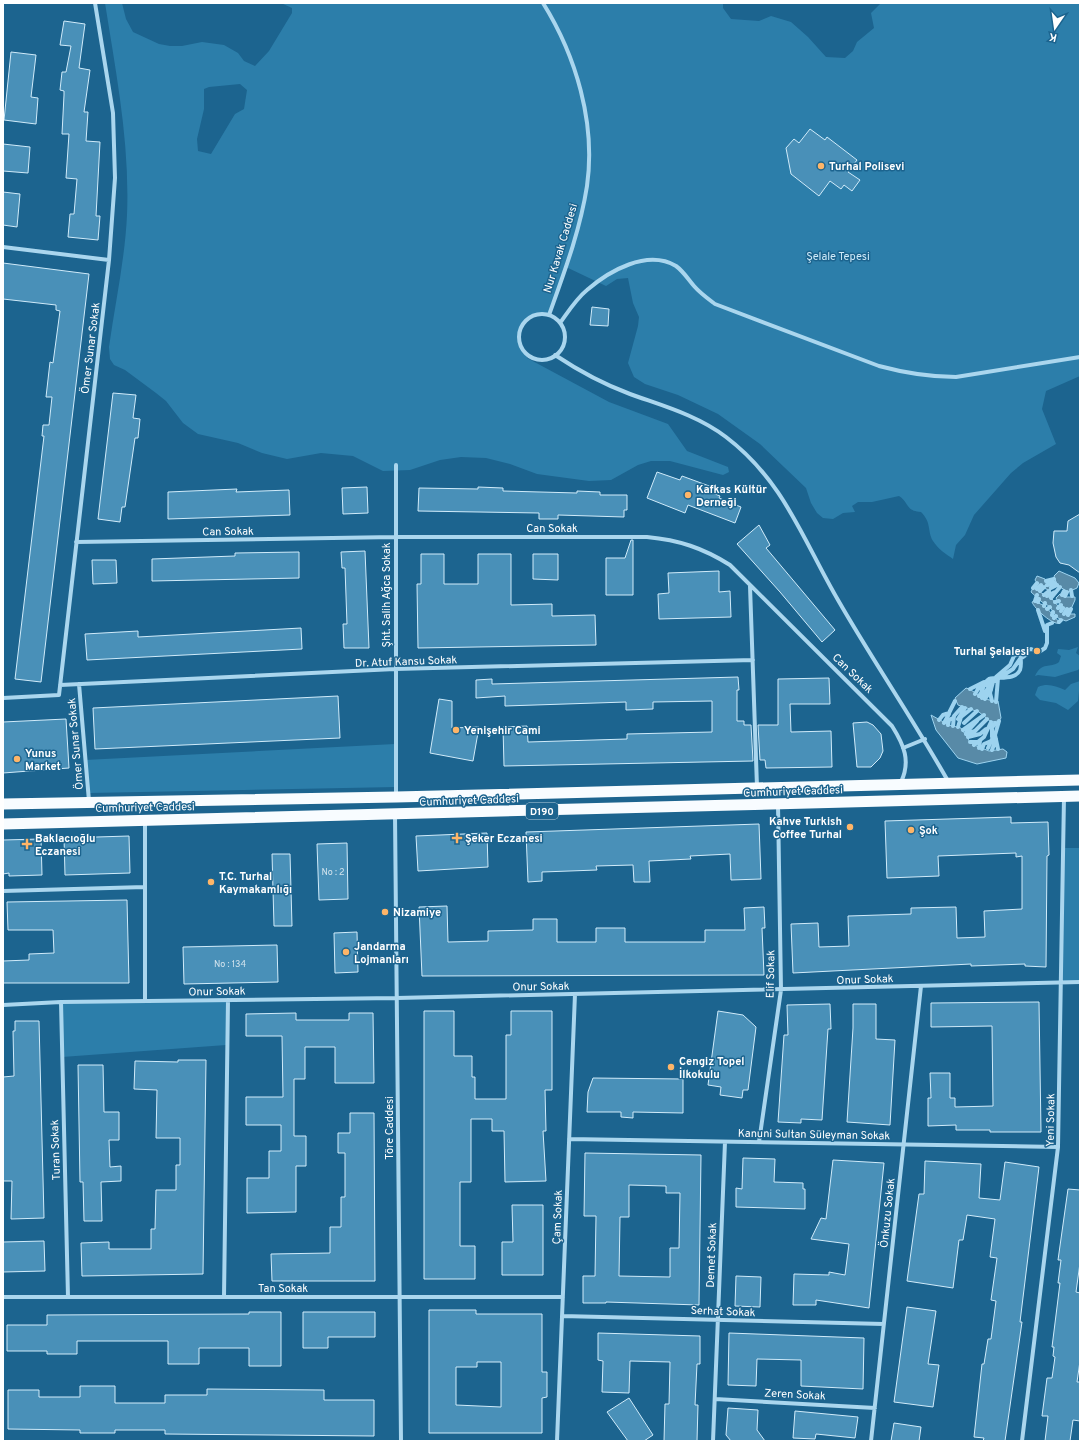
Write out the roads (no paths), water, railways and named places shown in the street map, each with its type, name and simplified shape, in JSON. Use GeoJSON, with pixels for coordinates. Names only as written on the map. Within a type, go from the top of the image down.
{"type":"FeatureCollection","features":[{"type":"Feature","properties":{"kind":"highway","name":"Cumhuriyet Caddesi"},"geometry":{"type":"LineString","coordinates":[[3,804],[396,797],[1080,780]]}},
{"type":"Feature","properties":{"kind":"highway"},"geometry":{"type":"LineString","coordinates":[[949,783],[951,800]]}},
{"type":"Feature","properties":{"kind":"highway"},"geometry":{"type":"LineString","coordinates":[[900,784],[902,801]]}},
{"type":"Feature","properties":{"kind":"highway","name":"Cumhuriyet Caddesi"},"geometry":{"type":"LineString","coordinates":[[3,824],[145,819],[395,815],[1080,796]]}},
{"type":"Feature","properties":{"kind":"street","name":"Ömer Sunar Sokak"},"geometry":{"type":"LineString","coordinates":[[3,698],[59,695],[109,260],[115,178],[113,113],[95,3]]}},
{"type":"Feature","properties":{"kind":"street","name":"Nur Kavak Caddesi"},"geometry":{"type":"LineString","coordinates":[[543,3],[563,39],[580,90],[586,116],[589,165],[587,187],[575,237],[549,315]]}},
{"type":"Feature","properties":{"kind":"street"},"geometry":{"type":"LineString","coordinates":[[3,247],[109,260]]}},
{"type":"Feature","properties":{"kind":"street"},"geometry":{"type":"LineString","coordinates":[[560,323],[575,303],[596,283],[610,274],[640,261],[657,259],[678,267],[703,295],[715,304],[872,363],[904,373],[938,377],[956,377],[1080,356]]}},
{"type":"Feature","properties":{"kind":"street"},"geometry":{"type":"LineString","coordinates":[[541,314],[549,315],[560,323],[563,330],[564,344],[555,355],[542,360],[535,358],[523,350],[519,340],[520,330],[528,318],[541,314]]}},
{"type":"Feature","properties":{"kind":"street"},"geometry":{"type":"LineString","coordinates":[[555,355],[588,376],[684,413],[706,424],[726,437],[761,469],[779,492],[837,599],[877,665],[925,739],[949,783]]}},
{"type":"Feature","properties":{"kind":"street","name":"Şht. Salih Ağca Sokak"},"geometry":{"type":"LineString","coordinates":[[396,465],[396,797]]}},
{"type":"Feature","properties":{"kind":"street","name":"Can Sokak"},"geometry":{"type":"LineString","coordinates":[[76,542],[395,537],[647,537],[671,539],[691,544],[712,553],[730,565],[876,708],[892,726],[903,748],[907,767],[900,784]]}},
{"type":"Feature","properties":{"kind":"street"},"geometry":{"type":"LineString","coordinates":[[750,586],[757,788]]}},
{"type":"Feature","properties":{"kind":"street","name":"Dr. Atuf Kansu Sokak"},"geometry":{"type":"LineString","coordinates":[[60,685],[395,669],[753,660]]}},
{"type":"Feature","properties":{"kind":"street","name":"Ömer Sunar Sokak"},"geometry":{"type":"LineString","coordinates":[[79,684],[90,803]]}},
{"type":"Feature","properties":{"kind":"street"},"geometry":{"type":"LineString","coordinates":[[903,748],[925,739]]}},
{"type":"Feature","properties":{"kind":"street","name":"Yeni Sokak"},"geometry":{"type":"LineString","coordinates":[[1022,1441],[1058,1147],[1064,797]]}},
{"type":"Feature","properties":{"kind":"street","name":"Elif Sokak"},"geometry":{"type":"LineString","coordinates":[[759,1142],[781,990],[778,804]]}},
{"type":"Feature","properties":{"kind":"street","name":"Töre Caddesi"},"geometry":{"type":"LineString","coordinates":[[395,815],[401,1441]]}},
{"type":"Feature","properties":{"kind":"street"},"geometry":{"type":"LineString","coordinates":[[145,819],[145,1001]]}},
{"type":"Feature","properties":{"kind":"street"},"geometry":{"type":"LineString","coordinates":[[3,891],[145,888]]}},
{"type":"Feature","properties":{"kind":"street","name":"Onur Sokak"},"geometry":{"type":"LineString","coordinates":[[3,1005],[61,1002],[397,998],[1080,982]]}},
{"type":"Feature","properties":{"kind":"street","name":"Önkuzu Sokak"},"geometry":{"type":"LineString","coordinates":[[872,1441],[921,986]]}},
{"type":"Feature","properties":{"kind":"street","name":"Çam Sokak"},"geometry":{"type":"LineString","coordinates":[[557,1441],[575,994]]}},
{"type":"Feature","properties":{"kind":"street"},"geometry":{"type":"LineString","coordinates":[[224,1297],[228,1000]]}},
{"type":"Feature","properties":{"kind":"street","name":"Turan Sokak"},"geometry":{"type":"LineString","coordinates":[[61,1002],[68,1297]]}},
{"type":"Feature","properties":{"kind":"street","name":"Kanuni Sultan Süleyman Sokak"},"geometry":{"type":"LineString","coordinates":[[569,1139],[1058,1147]]}},
{"type":"Feature","properties":{"kind":"street","name":"Demet Sokak"},"geometry":{"type":"LineString","coordinates":[[713,1441],[725,1142]]}},
{"type":"Feature","properties":{"kind":"street","name":"Tan Sokak"},"geometry":{"type":"LineString","coordinates":[[3,1297],[563,1297]]}},
{"type":"Feature","properties":{"kind":"street","name":"Serhat Sokak"},"geometry":{"type":"LineString","coordinates":[[562,1316],[884,1324]]}},
{"type":"Feature","properties":{"kind":"street","name":"Zeren Sokak"},"geometry":{"type":"LineString","coordinates":[[715,1399],[875,1408]]}},
{"type":"Feature","properties":{"kind":"waterway"},"geometry":{"type":"LineString","coordinates":[[1046,581],[1054,579]]}},
{"type":"Feature","properties":{"kind":"waterway"},"geometry":{"type":"LineString","coordinates":[[1033,588],[1037,583]]}},
{"type":"Feature","properties":{"kind":"waterway"},"geometry":{"type":"LineString","coordinates":[[1047,585],[1055,583]]}},
{"type":"Feature","properties":{"kind":"waterway"},"geometry":{"type":"LineString","coordinates":[[1037,589],[1041,585]]}},
{"type":"Feature","properties":{"kind":"waterway"},"geometry":{"type":"LineString","coordinates":[[1051,588],[1057,585]]}},
{"type":"Feature","properties":{"kind":"waterway"},"geometry":{"type":"LineString","coordinates":[[1040,591],[1044,587]]}},
{"type":"Feature","properties":{"kind":"waterway"},"geometry":{"type":"LineString","coordinates":[[1051,598],[1060,587]]}},
{"type":"Feature","properties":{"kind":"waterway"},"geometry":{"type":"LineString","coordinates":[[1071,590],[1072,596]]}},
{"type":"Feature","properties":{"kind":"waterway"},"geometry":{"type":"LineString","coordinates":[[1044,595],[1049,591]]}},
{"type":"Feature","properties":{"kind":"waterway"},"geometry":{"type":"LineString","coordinates":[[1062,595],[1064,591]]}},
{"type":"Feature","properties":{"kind":"waterway"},"geometry":{"type":"LineString","coordinates":[[1047,596],[1055,592]]}},
{"type":"Feature","properties":{"kind":"waterway"},"geometry":{"type":"LineString","coordinates":[[1065,596],[1067,592]]}},
{"type":"Feature","properties":{"kind":"waterway"},"geometry":{"type":"LineString","coordinates":[[1035,601],[1037,595]]}},
{"type":"Feature","properties":{"kind":"waterway"},"geometry":{"type":"LineString","coordinates":[[1055,602],[1059,601]]}},
{"type":"Feature","properties":{"kind":"waterway"},"geometry":{"type":"LineString","coordinates":[[1058,608],[1061,605]]}},
{"type":"Feature","properties":{"kind":"waterway"},"geometry":{"type":"LineString","coordinates":[[1064,614],[1067,609]]}},
{"type":"Feature","properties":{"kind":"waterway"},"geometry":{"type":"LineString","coordinates":[[1068,615],[1071,609]]}},
{"type":"Feature","properties":{"kind":"waterway"},"geometry":{"type":"LineString","coordinates":[[1038,610],[1045,631]]}},
{"type":"Feature","properties":{"kind":"waterway"},"geometry":{"type":"LineString","coordinates":[[979,696],[985,683],[989,679],[1010,677],[1018,673],[1021,668],[1021,653],[1031,649],[1039,652],[1045,648],[1047,643],[1047,625],[1052,623]]}},
{"type":"Feature","properties":{"kind":"waterway"},"geometry":{"type":"LineString","coordinates":[[996,677],[1010,665],[1014,656],[1021,653]]}},
{"type":"Feature","properties":{"kind":"waterway"},"geometry":{"type":"LineString","coordinates":[[992,701],[990,693],[993,682],[1013,669],[1020,659],[1027,654]]}},
{"type":"Feature","properties":{"kind":"waterway"},"geometry":{"type":"LineString","coordinates":[[996,702],[998,678]]}},
{"type":"Feature","properties":{"kind":"waterway"},"geometry":{"type":"LineString","coordinates":[[975,694],[978,689],[994,680]]}},
{"type":"Feature","properties":{"kind":"waterway"},"geometry":{"type":"LineString","coordinates":[[970,689],[984,682]]}},
{"type":"Feature","properties":{"kind":"waterway"},"geometry":{"type":"LineString","coordinates":[[982,698],[991,683]]}},
{"type":"Feature","properties":{"kind":"waterway"},"geometry":{"type":"LineString","coordinates":[[985,699],[991,690]]}},
{"type":"Feature","properties":{"kind":"waterway"},"geometry":{"type":"LineString","coordinates":[[939,720],[943,715],[949,713],[955,701]]}},
{"type":"Feature","properties":{"kind":"waterway"},"geometry":{"type":"LineString","coordinates":[[953,726],[954,716],[962,707]]}},
{"type":"Feature","properties":{"kind":"waterway"},"geometry":{"type":"LineString","coordinates":[[958,719],[965,708]]}},
{"type":"Feature","properties":{"kind":"waterway"},"geometry":{"type":"LineString","coordinates":[[958,727],[961,717],[971,709]]}},
{"type":"Feature","properties":{"kind":"waterway"},"geometry":{"type":"LineString","coordinates":[[964,723],[977,711]]}},
{"type":"Feature","properties":{"kind":"waterway"},"geometry":{"type":"LineString","coordinates":[[944,723],[949,714]]}},
{"type":"Feature","properties":{"kind":"waterway"},"geometry":{"type":"LineString","coordinates":[[963,730],[984,715]]}},
{"type":"Feature","properties":{"kind":"waterway"},"geometry":{"type":"LineString","coordinates":[[948,725],[949,720],[953,718]]}},
{"type":"Feature","properties":{"kind":"waterway"},"geometry":{"type":"LineString","coordinates":[[966,734],[975,731],[987,719]]}},
{"type":"Feature","properties":{"kind":"waterway"},"geometry":{"type":"LineString","coordinates":[[966,733],[977,721]]}},
{"type":"Feature","properties":{"kind":"waterway"},"geometry":{"type":"LineString","coordinates":[[998,749],[995,735],[999,721]]}},
{"type":"Feature","properties":{"kind":"waterway"},"geometry":{"type":"LineString","coordinates":[[974,745],[984,737],[991,722]]}},
{"type":"Feature","properties":{"kind":"waterway"},"geometry":{"type":"LineString","coordinates":[[992,737],[992,728],[995,723]]}},
{"type":"Feature","properties":{"kind":"waterway"},"geometry":{"type":"LineString","coordinates":[[968,737],[980,734],[986,729]]}},
{"type":"Feature","properties":{"kind":"waterway"},"geometry":{"type":"LineString","coordinates":[[988,748],[993,737]]}},
{"type":"Feature","properties":{"kind":"waterway"},"geometry":{"type":"LineString","coordinates":[[992,750],[996,739]]}},
{"type":"Feature","properties":{"kind":"waterway"},"geometry":{"type":"LineString","coordinates":[[979,748],[980,741]]}},
{"type":"Feature","properties":{"kind":"waterway"},"geometry":{"type":"LineString","coordinates":[[982,749],[984,744],[991,741]]}},
{"type":"Feature","properties":{"kind":"waterway"},"geometry":{"type":"LineString","coordinates":[[970,742],[977,742]]}},
{"type":"Feature","properties":{"kind":"place","name":"Turhal Polisevi"},"geometry":{"type":"Point","coordinates":[821,166]}},
{"type":"Feature","properties":{"kind":"place","name":"Kafkas Kültür Derneği"},"geometry":{"type":"Point","coordinates":[688,495]}},
{"type":"Feature","properties":{"kind":"place","name":"Turhal Şelalesi"},"geometry":{"type":"Point","coordinates":[1037,651]}},
{"type":"Feature","properties":{"kind":"place","name":"Yenişehir Cami"},"geometry":{"type":"Point","coordinates":[456,730]}},
{"type":"Feature","properties":{"kind":"place","name":"Yunus Market"},"geometry":{"type":"Point","coordinates":[17,759]}},
{"type":"Feature","properties":{"kind":"place","name":"Kahve Turkish Coffee Turhal"},"geometry":{"type":"Point","coordinates":[850,827]}},
{"type":"Feature","properties":{"kind":"place","name":"Şok"},"geometry":{"type":"Point","coordinates":[911,830]}},
{"type":"Feature","properties":{"kind":"place","name":"Şeker Eczanesi"},"geometry":{"type":"Point","coordinates":[457,838]}},
{"type":"Feature","properties":{"kind":"place","name":"Baklacıoğlu Eczanesi"},"geometry":{"type":"Point","coordinates":[27,844]}},
{"type":"Feature","properties":{"kind":"place","name":"T.C. Turhal Kaymakamlığı"},"geometry":{"type":"Point","coordinates":[211,882]}},
{"type":"Feature","properties":{"kind":"place","name":"Nizamiye"},"geometry":{"type":"Point","coordinates":[385,912]}},
{"type":"Feature","properties":{"kind":"place","name":"Jandarma Lojmanları"},"geometry":{"type":"Point","coordinates":[346,952]}},
{"type":"Feature","properties":{"kind":"place","name":"Cengiz Topel İlkokulu"},"geometry":{"type":"Point","coordinates":[671,1067]}},
{"type":"Feature","properties":{"kind":"park label","name":"Şelale Tepesi"},"geometry":{"type":"Point","coordinates":[838,256]}}]}
